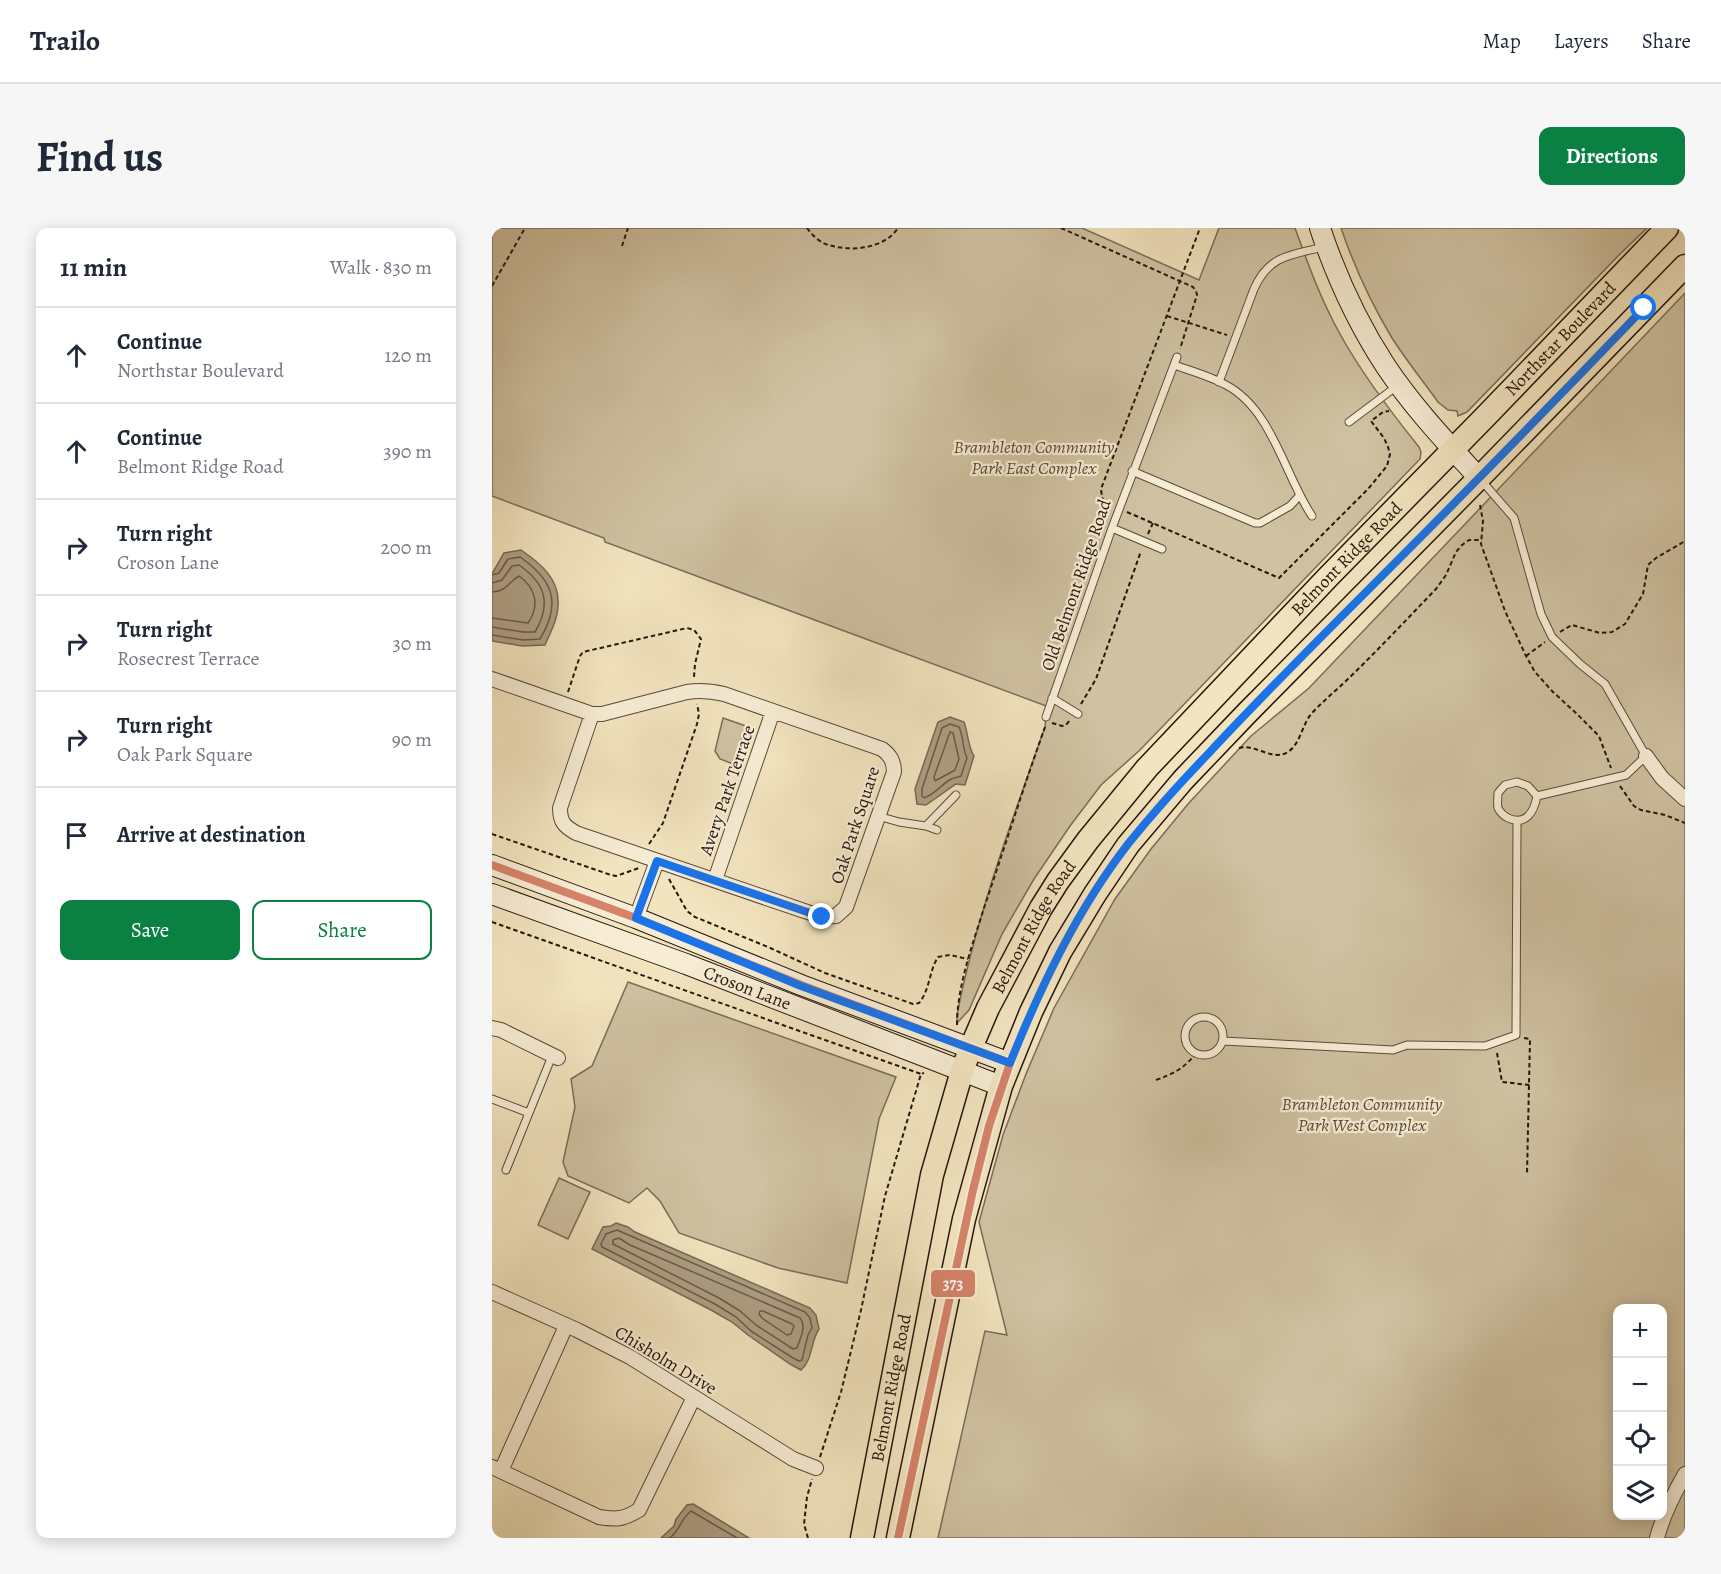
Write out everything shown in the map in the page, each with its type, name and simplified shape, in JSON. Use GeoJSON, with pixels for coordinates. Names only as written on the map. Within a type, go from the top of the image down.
{"type":"FeatureCollection","features":[{"type":"Feature","properties":{"kind":"main road","name":"Northstar Boulevard"},"geometry":{"type":"LineString","coordinates":[[1453,450],[1667,228]]}},
{"type":"Feature","properties":{"kind":"main road"},"geometry":{"type":"LineString","coordinates":[[1323,237],[1339,282],[1385,364],[1399,385],[1479,478],[1685,266]]}},
{"type":"Feature","properties":{"kind":"main road","name":"Belmont Ridge Road"},"geometry":{"type":"LineString","coordinates":[[862,1538],[959,1040],[988,1008],[1041,908],[1058,881],[1088,840],[1147,768],[1329,576],[1453,450]]}},
{"type":"Feature","properties":{"kind":"main road","name":"Belmont Ridge Road"},"geometry":{"type":"LineString","coordinates":[[898,1538],[964,1219],[1001,1086],[1030,1012],[1060,952],[1128,844],[1183,780],[1247,712],[1479,478]]}},
{"type":"Feature","properties":{"kind":"main road","name":"Croson Lane"},"geometry":{"type":"LineString","coordinates":[[492,866],[636,918],[801,986],[959,1040],[1010,1063]]}},
{"type":"Feature","properties":{"kind":"main road","name":"Croson Lane"},"geometry":{"type":"LineString","coordinates":[[492,894],[686,964],[1001,1086]]}},
{"type":"Feature","properties":{"kind":"street","name":"Oak Park Square"},"geometry":{"type":"LineString","coordinates":[[492,679],[592,714],[602,714],[698,690],[724,694],[882,749],[888,753],[894,765],[894,772],[846,907],[836,916],[822,917],[715,880],[655,867],[566,827],[560,818],[560,808],[592,714]]}},
{"type":"Feature","properties":{"kind":"street","name":"Avery Park Terrace"},"geometry":{"type":"LineString","coordinates":[[715,880],[773,711]]}},
{"type":"Feature","properties":{"kind":"street"},"geometry":{"type":"LineString","coordinates":[[1646,756],[1662,778],[1685,799]]}},
{"type":"Feature","properties":{"kind":"street"},"geometry":{"type":"LineString","coordinates":[[636,918],[655,867]]}},
{"type":"Feature","properties":{"kind":"street"},"geometry":{"type":"LineString","coordinates":[[492,1028],[501,1030],[555,1057]]}},
{"type":"Feature","properties":{"kind":"street","name":"Chisholm Drive"},"geometry":{"type":"LineString","coordinates":[[492,1292],[630,1357],[793,1459],[816,1468]]}},
{"type":"Feature","properties":{"kind":"street"},"geometry":{"type":"LineString","coordinates":[[566,1326],[496,1469],[599,1517],[615,1520],[628,1516],[639,1510],[694,1397]]}},
{"type":"Feature","properties":{"kind":"street"},"geometry":{"type":"LineString","coordinates":[[1657,1538],[1663,1518],[1685,1474]]}},
{"type":"Feature","properties":{"kind":"lane"},"geometry":{"type":"LineString","coordinates":[[1219,382],[1257,282],[1269,266],[1323,237]]}},
{"type":"Feature","properties":{"kind":"lane","name":"Old Belmont Ridge Road"},"geometry":{"type":"LineString","coordinates":[[1046,717],[1132,471],[1177,357]]}},
{"type":"Feature","properties":{"kind":"lane"},"geometry":{"type":"LineString","coordinates":[[1174,365],[1234,390],[1254,410],[1275,443],[1312,516]]}},
{"type":"Feature","properties":{"kind":"lane"},"geometry":{"type":"LineString","coordinates":[[1349,422],[1399,385]]}},
{"type":"Feature","properties":{"kind":"lane"},"geometry":{"type":"LineString","coordinates":[[1132,471],[1260,524],[1290,506],[1300,495]]}},
{"type":"Feature","properties":{"kind":"lane"},"geometry":{"type":"LineString","coordinates":[[1479,478],[1514,518],[1541,614],[1552,637],[1605,684],[1646,756],[1626,775],[1537,796]]}},
{"type":"Feature","properties":{"kind":"lane"},"geometry":{"type":"LineString","coordinates":[[1112,528],[1162,549]]}},
{"type":"Feature","properties":{"kind":"lane"},"geometry":{"type":"LineString","coordinates":[[1053,698],[1077,712]]}},
{"type":"Feature","properties":{"kind":"lane"},"geometry":{"type":"LineString","coordinates":[[1517,782],[1528,786],[1537,796],[1535,808],[1527,817],[1517,821],[1505,817],[1498,807],[1498,793],[1505,785],[1517,782]]}},
{"type":"Feature","properties":{"kind":"lane"},"geometry":{"type":"LineString","coordinates":[[926,826],[956,795]]}},
{"type":"Feature","properties":{"kind":"lane"},"geometry":{"type":"LineString","coordinates":[[878,816],[937,830]]}},
{"type":"Feature","properties":{"kind":"lane"},"geometry":{"type":"LineString","coordinates":[[1223,1041],[1393,1050],[1407,1045],[1485,1046],[1516,1035],[1517,821]]}},
{"type":"Feature","properties":{"kind":"lane"},"geometry":{"type":"LineString","coordinates":[[1209,1017],[1219,1024],[1224,1035],[1223,1041],[1220,1047],[1209,1055],[1196,1053],[1187,1045],[1185,1032],[1187,1026],[1197,1018],[1209,1017]]}},
{"type":"Feature","properties":{"kind":"lane"},"geometry":{"type":"LineString","coordinates":[[506,1170],[555,1057]]}},
{"type":"Feature","properties":{"kind":"lane"},"geometry":{"type":"LineString","coordinates":[[492,1100],[529,1113]]}},
{"type":"Feature","properties":{"kind":"path"},"geometry":{"type":"LineString","coordinates":[[492,286],[525,228]]}},
{"type":"Feature","properties":{"kind":"path"},"geometry":{"type":"LineString","coordinates":[[622,246],[628,228]]}},
{"type":"Feature","properties":{"kind":"path"},"geometry":{"type":"LineString","coordinates":[[807,228],[827,245],[847,248],[875,246],[885,241],[898,228]]}},
{"type":"Feature","properties":{"kind":"path"},"geometry":{"type":"LineString","coordinates":[[1061,228],[1193,287],[1197,295],[1177,357]]}},
{"type":"Feature","properties":{"kind":"path"},"geometry":{"type":"LineString","coordinates":[[1112,507],[1102,499],[1101,489],[1200,228]]}},
{"type":"Feature","properties":{"kind":"path"},"geometry":{"type":"LineString","coordinates":[[1167,315],[1236,338]]}},
{"type":"Feature","properties":{"kind":"path"},"geometry":{"type":"LineString","coordinates":[[1480,505],[1483,521],[1481,544],[1505,611],[1535,672],[1599,736],[1615,778],[1634,806],[1685,823]]}},
{"type":"Feature","properties":{"kind":"path"},"geometry":{"type":"LineString","coordinates":[[1148,534],[1153,523]]}},
{"type":"Feature","properties":{"kind":"path"},"geometry":{"type":"LineString","coordinates":[[1238,749],[1248,747],[1273,755],[1288,752],[1296,744],[1310,716],[1436,589],[1462,545],[1469,540],[1482,540]]}},
{"type":"Feature","properties":{"kind":"path"},"geometry":{"type":"LineString","coordinates":[[1526,656],[1572,626],[1600,633],[1612,632],[1625,624],[1643,594],[1648,565],[1685,541]]}},
{"type":"Feature","properties":{"kind":"path"},"geometry":{"type":"LineString","coordinates":[[959,1040],[957,1015],[968,959],[1045,727],[1050,723],[1066,725],[1077,712],[1096,679],[1142,548]]}},
{"type":"Feature","properties":{"kind":"path"},"geometry":{"type":"LineString","coordinates":[[492,834],[616,876],[639,868],[655,867],[668,877],[687,911],[695,916],[825,974],[913,1004],[919,1003],[923,998],[938,957],[950,955],[968,959]]}},
{"type":"Feature","properties":{"kind":"path"},"geometry":{"type":"LineString","coordinates":[[492,922],[921,1074],[952,1067]]}},
{"type":"Feature","properties":{"kind":"path"},"geometry":{"type":"LineString","coordinates":[[1516,1035],[1530,1040],[1527,1174]]}},
{"type":"Feature","properties":{"kind":"path"},"geometry":{"type":"LineString","coordinates":[[1496,1042],[1502,1082],[1530,1085]]}},
{"type":"Feature","properties":{"kind":"path"},"geometry":{"type":"LineString","coordinates":[[1156,1080],[1182,1068],[1196,1053]]}},
{"type":"Feature","properties":{"kind":"path"},"geometry":{"type":"LineString","coordinates":[[808,1538],[804,1524],[807,1497],[841,1392],[885,1196],[921,1074]]}},
{"type":"Feature","properties":{"kind":"green space","name":"Brambleton Community Park East Complex"},"geometry":{"type":"Polygon","coordinates":[[[492,228],[1082,228],[1199,280],[1219,228],[1295,228],[1321,295],[1340,334],[1377,392],[1419,447],[1420,459],[1140,750],[1101,785],[1034,879],[1002,934],[969,1010],[957,1023],[965,978],[984,905],[1045,727],[1049,707],[605,542],[604,538],[492,496],[492,228]]]}},
{"type":"Feature","properties":{"kind":"green space"},"geometry":{"type":"Polygon","coordinates":[[[1341,228],[1647,228],[1467,412],[1458,416],[1457,411],[1448,410],[1438,402],[1392,338],[1364,284],[1341,228]]]}},
{"type":"Feature","properties":{"kind":"green space","name":"Brambleton Community Park West Complex"},"geometry":{"type":"Polygon","coordinates":[[[1685,293],[1685,1538],[938,1538],[985,1331],[1007,1335],[979,1222],[1003,1135],[1026,1074],[1054,1008],[1115,899],[1151,849],[1188,804],[1251,736],[1309,688],[1685,293]]]}},
{"type":"Feature","properties":{"kind":"green space"},"geometry":{"type":"Polygon","coordinates":[[[723,718],[746,726],[733,764],[720,759],[715,751],[723,718]]]}},
{"type":"Feature","properties":{"kind":"green space"},"geometry":{"type":"Polygon","coordinates":[[[628,982],[896,1077],[879,1119],[847,1283],[778,1268],[679,1233],[660,1201],[647,1188],[629,1203],[568,1176],[563,1162],[575,1107],[571,1079],[592,1066],[628,982]]]}},
{"type":"Feature","properties":{"kind":"green space"},"geometry":{"type":"Polygon","coordinates":[[[559,1178],[590,1192],[568,1239],[538,1225],[559,1178]]]}},
{"type":"Feature","properties":{"kind":"water"},"geometry":{"type":"Polygon","coordinates":[[[521,550],[542,566],[556,587],[558,610],[545,645],[522,646],[492,639],[492,574],[504,553],[521,550]]]}},
{"type":"Feature","properties":{"kind":"water"},"geometry":{"type":"Polygon","coordinates":[[[950,717],[964,722],[970,749],[974,756],[965,785],[956,784],[926,805],[917,804],[915,789],[938,722],[950,717]]]}},
{"type":"Feature","properties":{"kind":"water"},"geometry":{"type":"Polygon","coordinates":[[[616,1223],[810,1308],[816,1315],[819,1329],[805,1366],[801,1370],[790,1364],[732,1322],[592,1249],[603,1227],[616,1223]]]}},
{"type":"Feature","properties":{"kind":"water"},"geometry":{"type":"Polygon","coordinates":[[[693,1504],[749,1538],[661,1538],[674,1526],[676,1519],[687,1505],[693,1504]]]}},
{"type":"Feature","properties":{"kind":"transit line","name":"373"},"geometry":{"type":"LineString","coordinates":[[492,865],[636,918],[801,985],[1010,1063],[989,1126],[973,1190],[898,1538]]}},
{"type":"Feature","properties":{"kind":"route"},"geometry":{"type":"LineString","coordinates":[[822,917],[657,861],[636,918],[801,986],[1010,1063],[1030,1012],[1060,952],[1128,844],[1183,780],[1247,712],[1644,308]]}}]}
